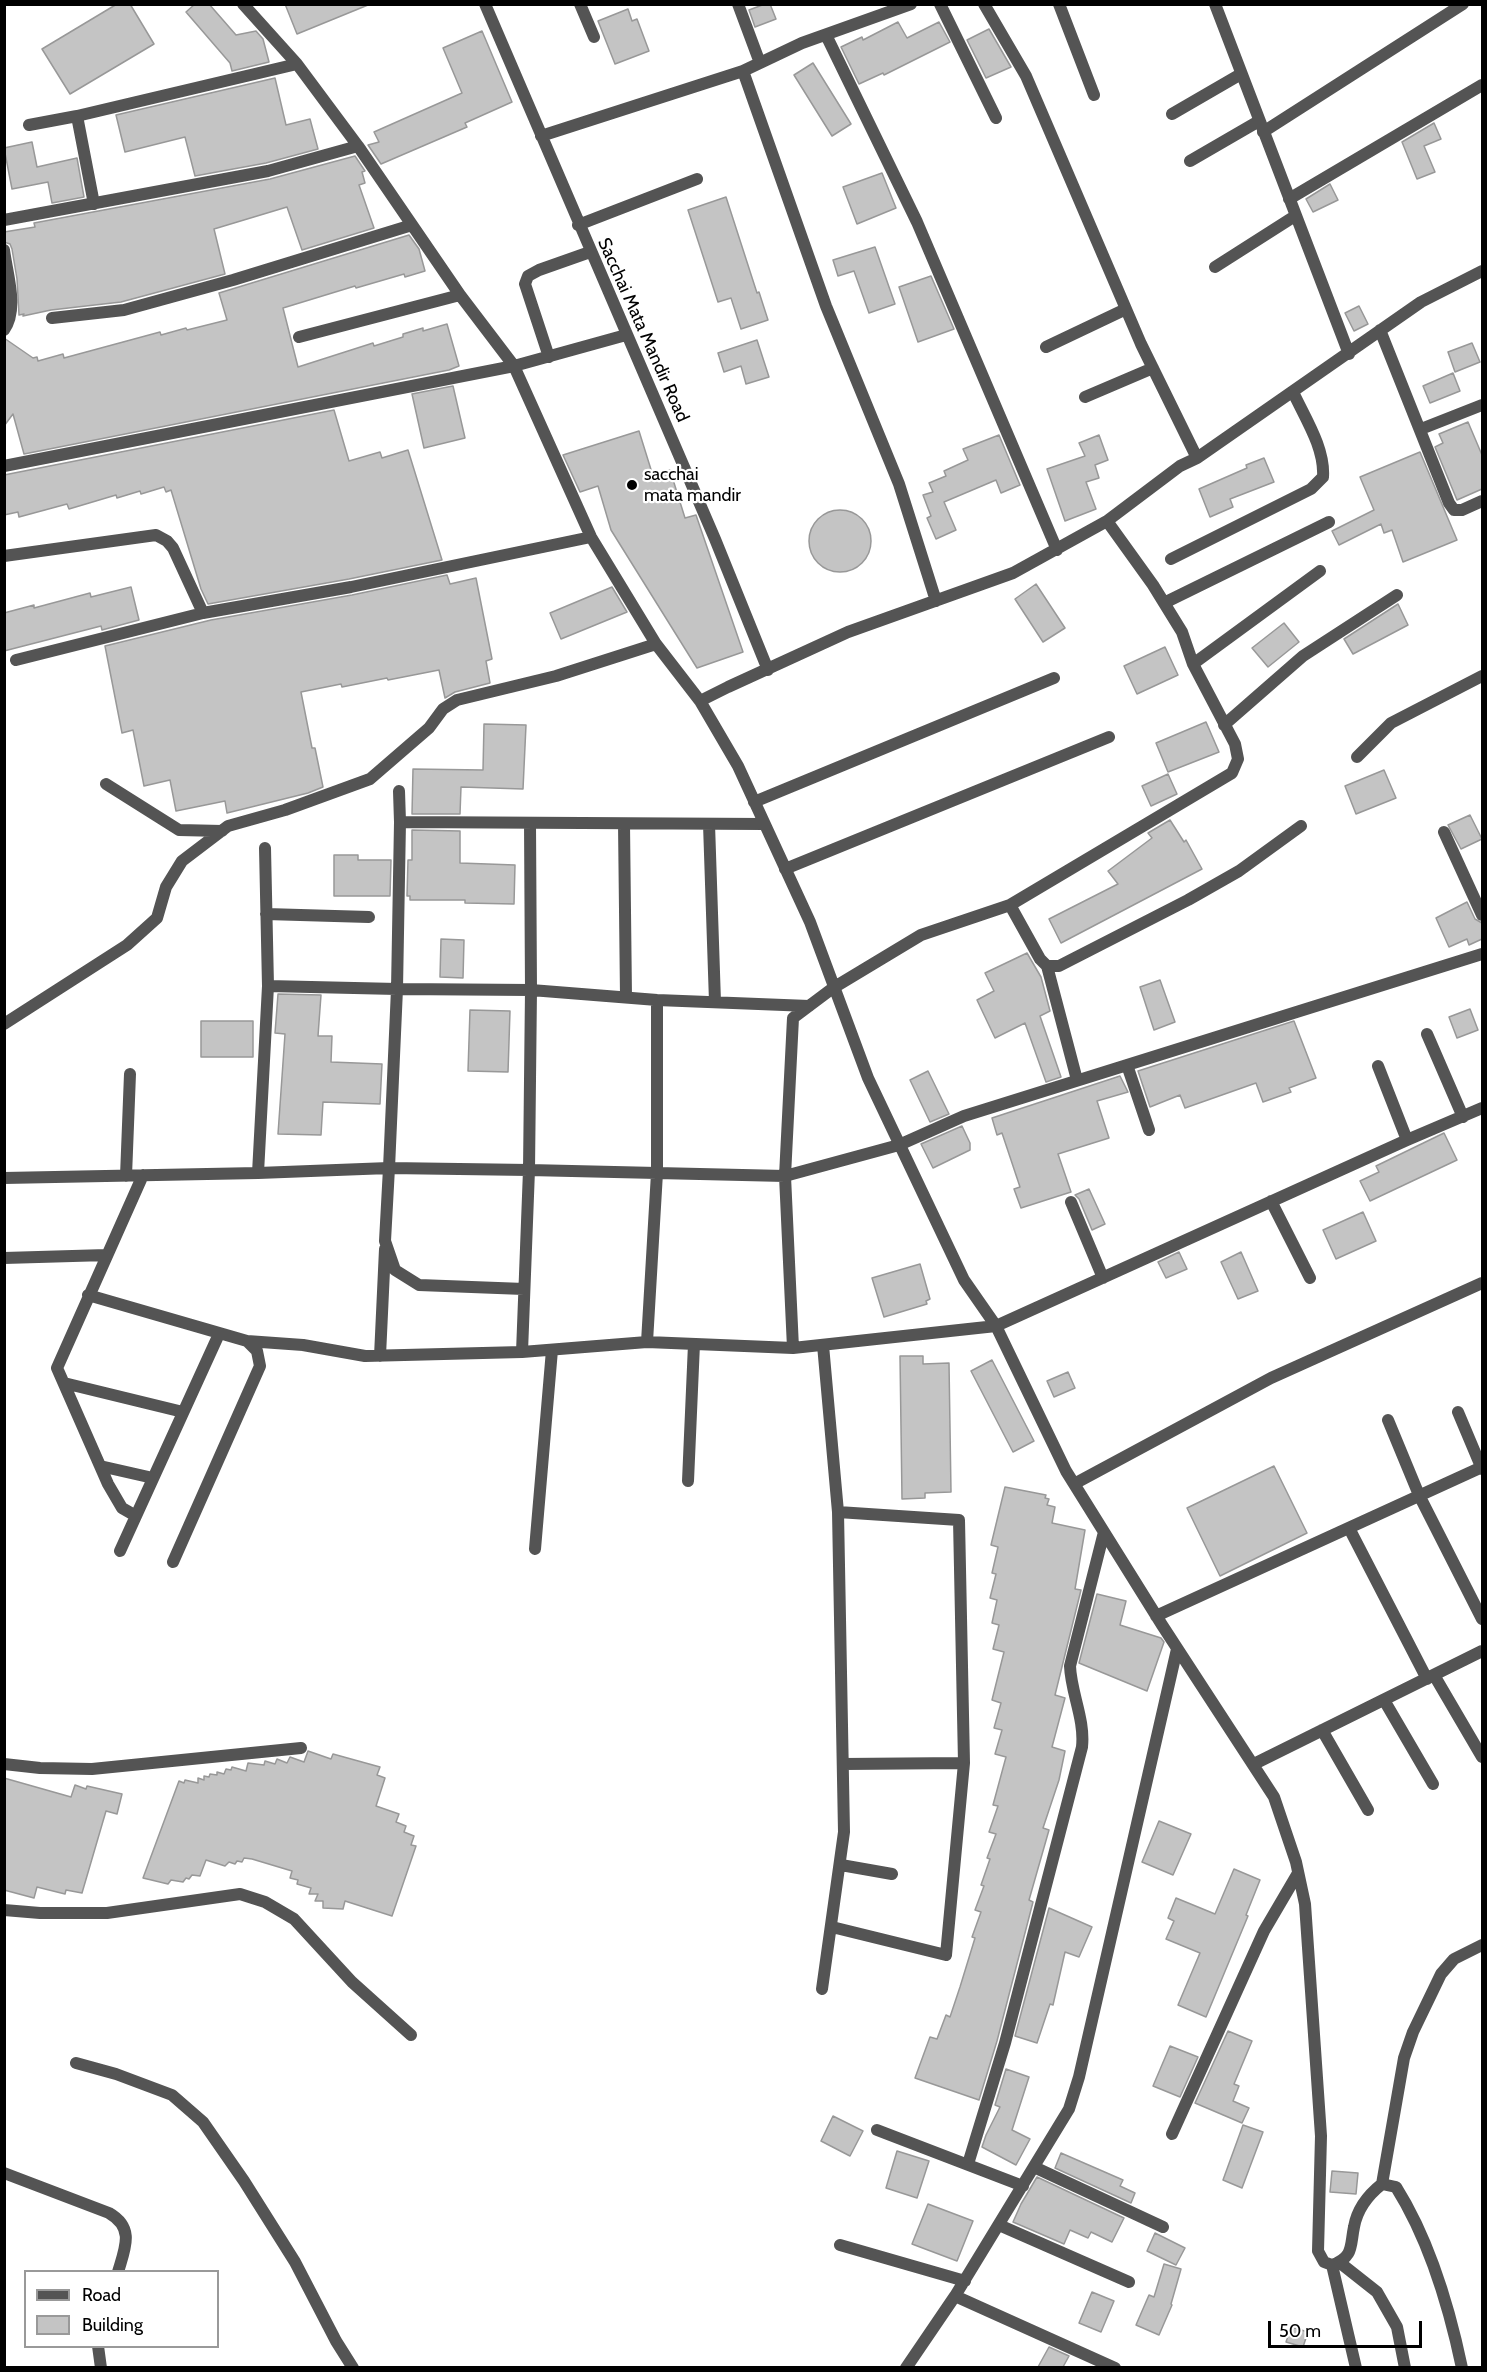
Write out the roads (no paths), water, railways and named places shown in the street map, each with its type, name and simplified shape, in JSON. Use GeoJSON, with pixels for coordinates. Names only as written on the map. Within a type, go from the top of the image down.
{"type":"FeatureCollection","features":[{"type":"Feature","properties":{"kind":"street"},"geometry":{"type":"LineString","coordinates":[[243,4],[297,64],[358,146],[460,295],[514,366],[591,537],[656,644],[700,701],[738,766],[810,922],[868,1078],[964,1280],[996,1326],[1074,1484],[1177,1649],[1274,1797],[1298,1873],[1305,1904],[1321,2136],[1318,2251],[1324,2262],[1336,2263],[1377,2292],[1397,2327],[1405,2367]]}},
{"type":"Feature","properties":{"kind":"street","name":"Sacchai Mata Mandir Road"},"geometry":{"type":"LineString","coordinates":[[485,4],[578,225],[715,539],[768,670]]}},
{"type":"Feature","properties":{"kind":"street"},"geometry":{"type":"LineString","coordinates":[[580,4],[594,37]]}},
{"type":"Feature","properties":{"kind":"street"},"geometry":{"type":"LineString","coordinates":[[738,4],[760,63]]}},
{"type":"Feature","properties":{"kind":"street"},"geometry":{"type":"LineString","coordinates":[[541,136],[743,71],[802,43],[911,4]]}},
{"type":"Feature","properties":{"kind":"street"},"geometry":{"type":"LineString","coordinates":[[940,4],[996,118]]}},
{"type":"Feature","properties":{"kind":"street"},"geometry":{"type":"LineString","coordinates":[[984,4],[1026,76],[1126,309],[1197,458]]}},
{"type":"Feature","properties":{"kind":"street"},"geometry":{"type":"LineString","coordinates":[[1059,4],[1094,94]]}},
{"type":"Feature","properties":{"kind":"street"},"geometry":{"type":"LineString","coordinates":[[1215,4],[1348,354]]}},
{"type":"Feature","properties":{"kind":"street"},"geometry":{"type":"LineString","coordinates":[[1190,161],[1261,126],[1463,4]]}},
{"type":"Feature","properties":{"kind":"street"},"geometry":{"type":"LineString","coordinates":[[825,35],[916,222],[1057,550]]}},
{"type":"Feature","properties":{"kind":"street"},"geometry":{"type":"LineString","coordinates":[[29,125],[77,116],[297,64]]}},
{"type":"Feature","properties":{"kind":"street"},"geometry":{"type":"LineString","coordinates":[[743,71],[826,306],[899,484],[936,601]]}},
{"type":"Feature","properties":{"kind":"street"},"geometry":{"type":"LineString","coordinates":[[1172,114],[1241,74]]}},
{"type":"Feature","properties":{"kind":"street"},"geometry":{"type":"LineString","coordinates":[[1289,199],[1482,85]]}},
{"type":"Feature","properties":{"kind":"street"},"geometry":{"type":"LineString","coordinates":[[77,116],[94,204]]}},
{"type":"Feature","properties":{"kind":"street"},"geometry":{"type":"LineString","coordinates":[[4,220],[268,171],[358,146]]}},
{"type":"Feature","properties":{"kind":"street"},"geometry":{"type":"LineString","coordinates":[[578,225],[697,179]]}},
{"type":"Feature","properties":{"kind":"street"},"geometry":{"type":"LineString","coordinates":[[1215,267],[1295,216]]}},
{"type":"Feature","properties":{"kind":"street"},"geometry":{"type":"LineString","coordinates":[[52,318],[123,310],[233,280],[412,225]]}},
{"type":"Feature","properties":{"kind":"street"},"geometry":{"type":"LineString","coordinates":[[4,250],[12,313],[4,330]]}},
{"type":"Feature","properties":{"kind":"street"},"geometry":{"type":"LineString","coordinates":[[549,357],[525,284],[528,276],[590,252]]}},
{"type":"Feature","properties":{"kind":"street"},"geometry":{"type":"LineString","coordinates":[[700,701],[848,632],[1013,573],[1057,550],[1107,521],[1180,466],[1197,458],[1420,302],[1482,271]]}},
{"type":"Feature","properties":{"kind":"street"},"geometry":{"type":"LineString","coordinates":[[299,337],[460,295]]}},
{"type":"Feature","properties":{"kind":"street"},"geometry":{"type":"LineString","coordinates":[[1046,347],[1126,309]]}},
{"type":"Feature","properties":{"kind":"street"},"geometry":{"type":"LineString","coordinates":[[1380,330],[1454,510],[1462,510],[1482,501]]}},
{"type":"Feature","properties":{"kind":"street"},"geometry":{"type":"LineString","coordinates":[[4,465],[514,366],[626,335]]}},
{"type":"Feature","properties":{"kind":"street"},"geometry":{"type":"LineString","coordinates":[[1085,398],[1153,368]]}},
{"type":"Feature","properties":{"kind":"street"},"geometry":{"type":"LineString","coordinates":[[1171,559],[1311,489],[1323,477],[1320,451],[1293,392]]}},
{"type":"Feature","properties":{"kind":"street"},"geometry":{"type":"LineString","coordinates":[[1421,429],[1482,405]]}},
{"type":"Feature","properties":{"kind":"street"},"geometry":{"type":"LineString","coordinates":[[793,1348],[785,1176],[794,1018],[833,988],[921,935],[1010,905],[1232,773],[1238,759],[1235,744],[1193,664],[1182,632],[1107,521]]}},
{"type":"Feature","properties":{"kind":"street"},"geometry":{"type":"LineString","coordinates":[[1164,603],[1329,522]]}},
{"type":"Feature","properties":{"kind":"street"},"geometry":{"type":"LineString","coordinates":[[4,556],[156,535],[167,541],[173,548],[203,612]]}},
{"type":"Feature","properties":{"kind":"street"},"geometry":{"type":"LineString","coordinates":[[16,660],[203,612],[351,587],[591,537]]}},
{"type":"Feature","properties":{"kind":"street"},"geometry":{"type":"LineString","coordinates":[[1193,664],[1320,571]]}},
{"type":"Feature","properties":{"kind":"street"},"geometry":{"type":"LineString","coordinates":[[1224,725],[1303,656],[1397,595]]}},
{"type":"Feature","properties":{"kind":"street"},"geometry":{"type":"LineString","coordinates":[[4,1024],[127,945],[157,918],[166,887],[182,861],[228,826],[285,810],[370,779],[429,728],[443,709],[457,700],[556,676],[656,644]]}},
{"type":"Feature","properties":{"kind":"street"},"geometry":{"type":"LineString","coordinates":[[1358,757],[1391,723],[1482,676]]}},
{"type":"Feature","properties":{"kind":"street"},"geometry":{"type":"LineString","coordinates":[[754,802],[1054,678]]}},
{"type":"Feature","properties":{"kind":"street"},"geometry":{"type":"LineString","coordinates":[[785,869],[1109,737]]}},
{"type":"Feature","properties":{"kind":"street"},"geometry":{"type":"LineString","coordinates":[[106,784],[179,830],[222,831]]}},
{"type":"Feature","properties":{"kind":"street"},"geometry":{"type":"LineString","coordinates":[[380,1356],[397,989],[399,791]]}},
{"type":"Feature","properties":{"kind":"street"},"geometry":{"type":"LineString","coordinates":[[400,822],[764,824]]}},
{"type":"Feature","properties":{"kind":"street"},"geometry":{"type":"LineString","coordinates":[[522,1352],[529,1170],[530,823]]}},
{"type":"Feature","properties":{"kind":"street"},"geometry":{"type":"LineString","coordinates":[[624,824],[626,997]]}},
{"type":"Feature","properties":{"kind":"street"},"geometry":{"type":"LineString","coordinates":[[710,824],[715,1002]]}},
{"type":"Feature","properties":{"kind":"street"},"geometry":{"type":"LineString","coordinates":[[1047,966],[1059,966],[1188,900],[1239,871],[1301,826]]}},
{"type":"Feature","properties":{"kind":"street"},"geometry":{"type":"LineString","coordinates":[[1443,832],[1482,915]]}},
{"type":"Feature","properties":{"kind":"street"},"geometry":{"type":"LineString","coordinates":[[258,1173],[268,986],[266,848]]}},
{"type":"Feature","properties":{"kind":"street"},"geometry":{"type":"LineString","coordinates":[[1010,905],[1040,959],[1047,966],[1077,1080]]}},
{"type":"Feature","properties":{"kind":"street"},"geometry":{"type":"LineString","coordinates":[[266,914],[369,917]]}},
{"type":"Feature","properties":{"kind":"street"},"geometry":{"type":"LineString","coordinates":[[4,1178],[389,1168],[785,1176],[899,1145],[964,1116],[1482,954]]}},
{"type":"Feature","properties":{"kind":"street"},"geometry":{"type":"LineString","coordinates":[[268,986],[531,990],[657,1000],[809,1006]]}},
{"type":"Feature","properties":{"kind":"street"},"geometry":{"type":"LineString","coordinates":[[647,1342],[657,1173],[657,1000]]}},
{"type":"Feature","properties":{"kind":"street"},"geometry":{"type":"LineString","coordinates":[[1427,1034],[1463,1117]]}},
{"type":"Feature","properties":{"kind":"street"},"geometry":{"type":"LineString","coordinates":[[1127,1065],[1149,1130]]}},
{"type":"Feature","properties":{"kind":"street"},"geometry":{"type":"LineString","coordinates":[[1378,1066],[1407,1140]]}},
{"type":"Feature","properties":{"kind":"street"},"geometry":{"type":"LineString","coordinates":[[126,1176],[130,1074]]}},
{"type":"Feature","properties":{"kind":"street"},"geometry":{"type":"LineString","coordinates":[[88,1295],[247,1341],[303,1345],[365,1356],[522,1352],[647,1342],[793,1348],[996,1326],[1482,1108]]}},
{"type":"Feature","properties":{"kind":"street"},"geometry":{"type":"LineString","coordinates":[[136,1516],[122,1508],[100,1466],[57,1368],[143,1175]]}},
{"type":"Feature","properties":{"kind":"street"},"geometry":{"type":"LineString","coordinates":[[1271,1201],[1310,1278]]}},
{"type":"Feature","properties":{"kind":"street"},"geometry":{"type":"LineString","coordinates":[[1071,1202],[1103,1278]]}},
{"type":"Feature","properties":{"kind":"street"},"geometry":{"type":"LineString","coordinates":[[385,1241],[395,1270],[419,1285],[524,1289]]}},
{"type":"Feature","properties":{"kind":"street"},"geometry":{"type":"LineString","coordinates":[[4,1258],[107,1255]]}},
{"type":"Feature","properties":{"kind":"street"},"geometry":{"type":"LineString","coordinates":[[1074,1484],[1270,1378],[1482,1282]]}},
{"type":"Feature","properties":{"kind":"street"},"geometry":{"type":"LineString","coordinates":[[120,1551],[219,1334]]}},
{"type":"Feature","properties":{"kind":"street"},"geometry":{"type":"LineString","coordinates":[[173,1562],[260,1366],[257,1351],[247,1341]]}},
{"type":"Feature","properties":{"kind":"street"},"geometry":{"type":"LineString","coordinates":[[688,1481],[694,1344]]}},
{"type":"Feature","properties":{"kind":"street"},"geometry":{"type":"LineString","coordinates":[[822,1989],[844,1832],[838,1512],[823,1345]]}},
{"type":"Feature","properties":{"kind":"street"},"geometry":{"type":"LineString","coordinates":[[535,1549],[552,1350]]}},
{"type":"Feature","properties":{"kind":"street"},"geometry":{"type":"LineString","coordinates":[[64,1383],[183,1412]]}},
{"type":"Feature","properties":{"kind":"street"},"geometry":{"type":"LineString","coordinates":[[1156,1616],[1482,1468],[1458,1412]]}},
{"type":"Feature","properties":{"kind":"street"},"geometry":{"type":"LineString","coordinates":[[1388,1420],[1419,1495],[1482,1619]]}},
{"type":"Feature","properties":{"kind":"street"},"geometry":{"type":"LineString","coordinates":[[100,1466],[153,1478]]}},
{"type":"Feature","properties":{"kind":"street"},"geometry":{"type":"LineString","coordinates":[[832,1927],[946,1954],[964,1763],[959,1520],[838,1512]]}},
{"type":"Feature","properties":{"kind":"street"},"geometry":{"type":"LineString","coordinates":[[1349,1528],[1430,1677],[1482,1757]]}},
{"type":"Feature","properties":{"kind":"street"},"geometry":{"type":"LineString","coordinates":[[968,2164],[1005,2043],[1082,1746],[1081,1723],[1070,1677],[1070,1666],[1104,1532]]}},
{"type":"Feature","properties":{"kind":"street"},"geometry":{"type":"LineString","coordinates":[[906,2367],[965,2281],[1069,2109],[1079,2077],[1177,1649]]}},
{"type":"Feature","properties":{"kind":"street"},"geometry":{"type":"LineString","coordinates":[[1254,1764],[1482,1651]]}},
{"type":"Feature","properties":{"kind":"street"},"geometry":{"type":"LineString","coordinates":[[1384,1700],[1433,1784]]}},
{"type":"Feature","properties":{"kind":"street"},"geometry":{"type":"LineString","coordinates":[[1322,1730],[1368,1810]]}},
{"type":"Feature","properties":{"kind":"street"},"geometry":{"type":"LineString","coordinates":[[4,1764],[40,1768],[92,1769],[301,1748]]}},
{"type":"Feature","properties":{"kind":"street"},"geometry":{"type":"LineString","coordinates":[[843,1764],[964,1763]]}},
{"type":"Feature","properties":{"kind":"street"},"geometry":{"type":"LineString","coordinates":[[841,1865],[892,1874]]}},
{"type":"Feature","properties":{"kind":"street"},"geometry":{"type":"LineString","coordinates":[[1172,2134],[1264,1931],[1298,1873]]}},
{"type":"Feature","properties":{"kind":"street"},"geometry":{"type":"LineString","coordinates":[[4,1910],[40,1913],[107,1913],[240,1894],[265,1902],[294,1919],[352,1982],[411,2036]]}},
{"type":"Feature","properties":{"kind":"street"},"geometry":{"type":"LineString","coordinates":[[1336,2263],[1347,2256],[1353,2246],[1354,2227],[1362,2207],[1370,2194],[1382,2184],[1404,2058],[1413,2032],[1441,1974],[1454,1959],[1482,1945]]}},
{"type":"Feature","properties":{"kind":"street"},"geometry":{"type":"LineString","coordinates":[[76,2063],[116,2074],[172,2095],[203,2122],[244,2181],[295,2262],[336,2341],[353,2367]]}},
{"type":"Feature","properties":{"kind":"street"},"geometry":{"type":"LineString","coordinates":[[877,2130],[1023,2186]]}},
{"type":"Feature","properties":{"kind":"street"},"geometry":{"type":"LineString","coordinates":[[1034,2167],[1163,2227]]}},
{"type":"Feature","properties":{"kind":"street"},"geometry":{"type":"LineString","coordinates":[[4,2174],[118,2218],[126,2235],[118,2270]]}},
{"type":"Feature","properties":{"kind":"street"},"geometry":{"type":"LineString","coordinates":[[1382,2184],[1396,2187],[1416,2226],[1448,2307],[1462,2367]]}},
{"type":"Feature","properties":{"kind":"street"},"geometry":{"type":"LineString","coordinates":[[999,2225],[1129,2282]]}},
{"type":"Feature","properties":{"kind":"street"},"geometry":{"type":"LineString","coordinates":[[840,2245],[965,2281]]}},
{"type":"Feature","properties":{"kind":"street"},"geometry":{"type":"LineString","coordinates":[[1336,2263],[1356,2367]]}},
{"type":"Feature","properties":{"kind":"street"},"geometry":{"type":"LineString","coordinates":[[955,2296],[1115,2367]]}},
{"type":"Feature","properties":{"kind":"street"},"geometry":{"type":"LineString","coordinates":[[98,2348],[101,2367]]}},
{"type":"Feature","properties":{"kind":"place","name":"sacchai mata mandir"},"geometry":{"type":"Point","coordinates":[632,485]}}]}
